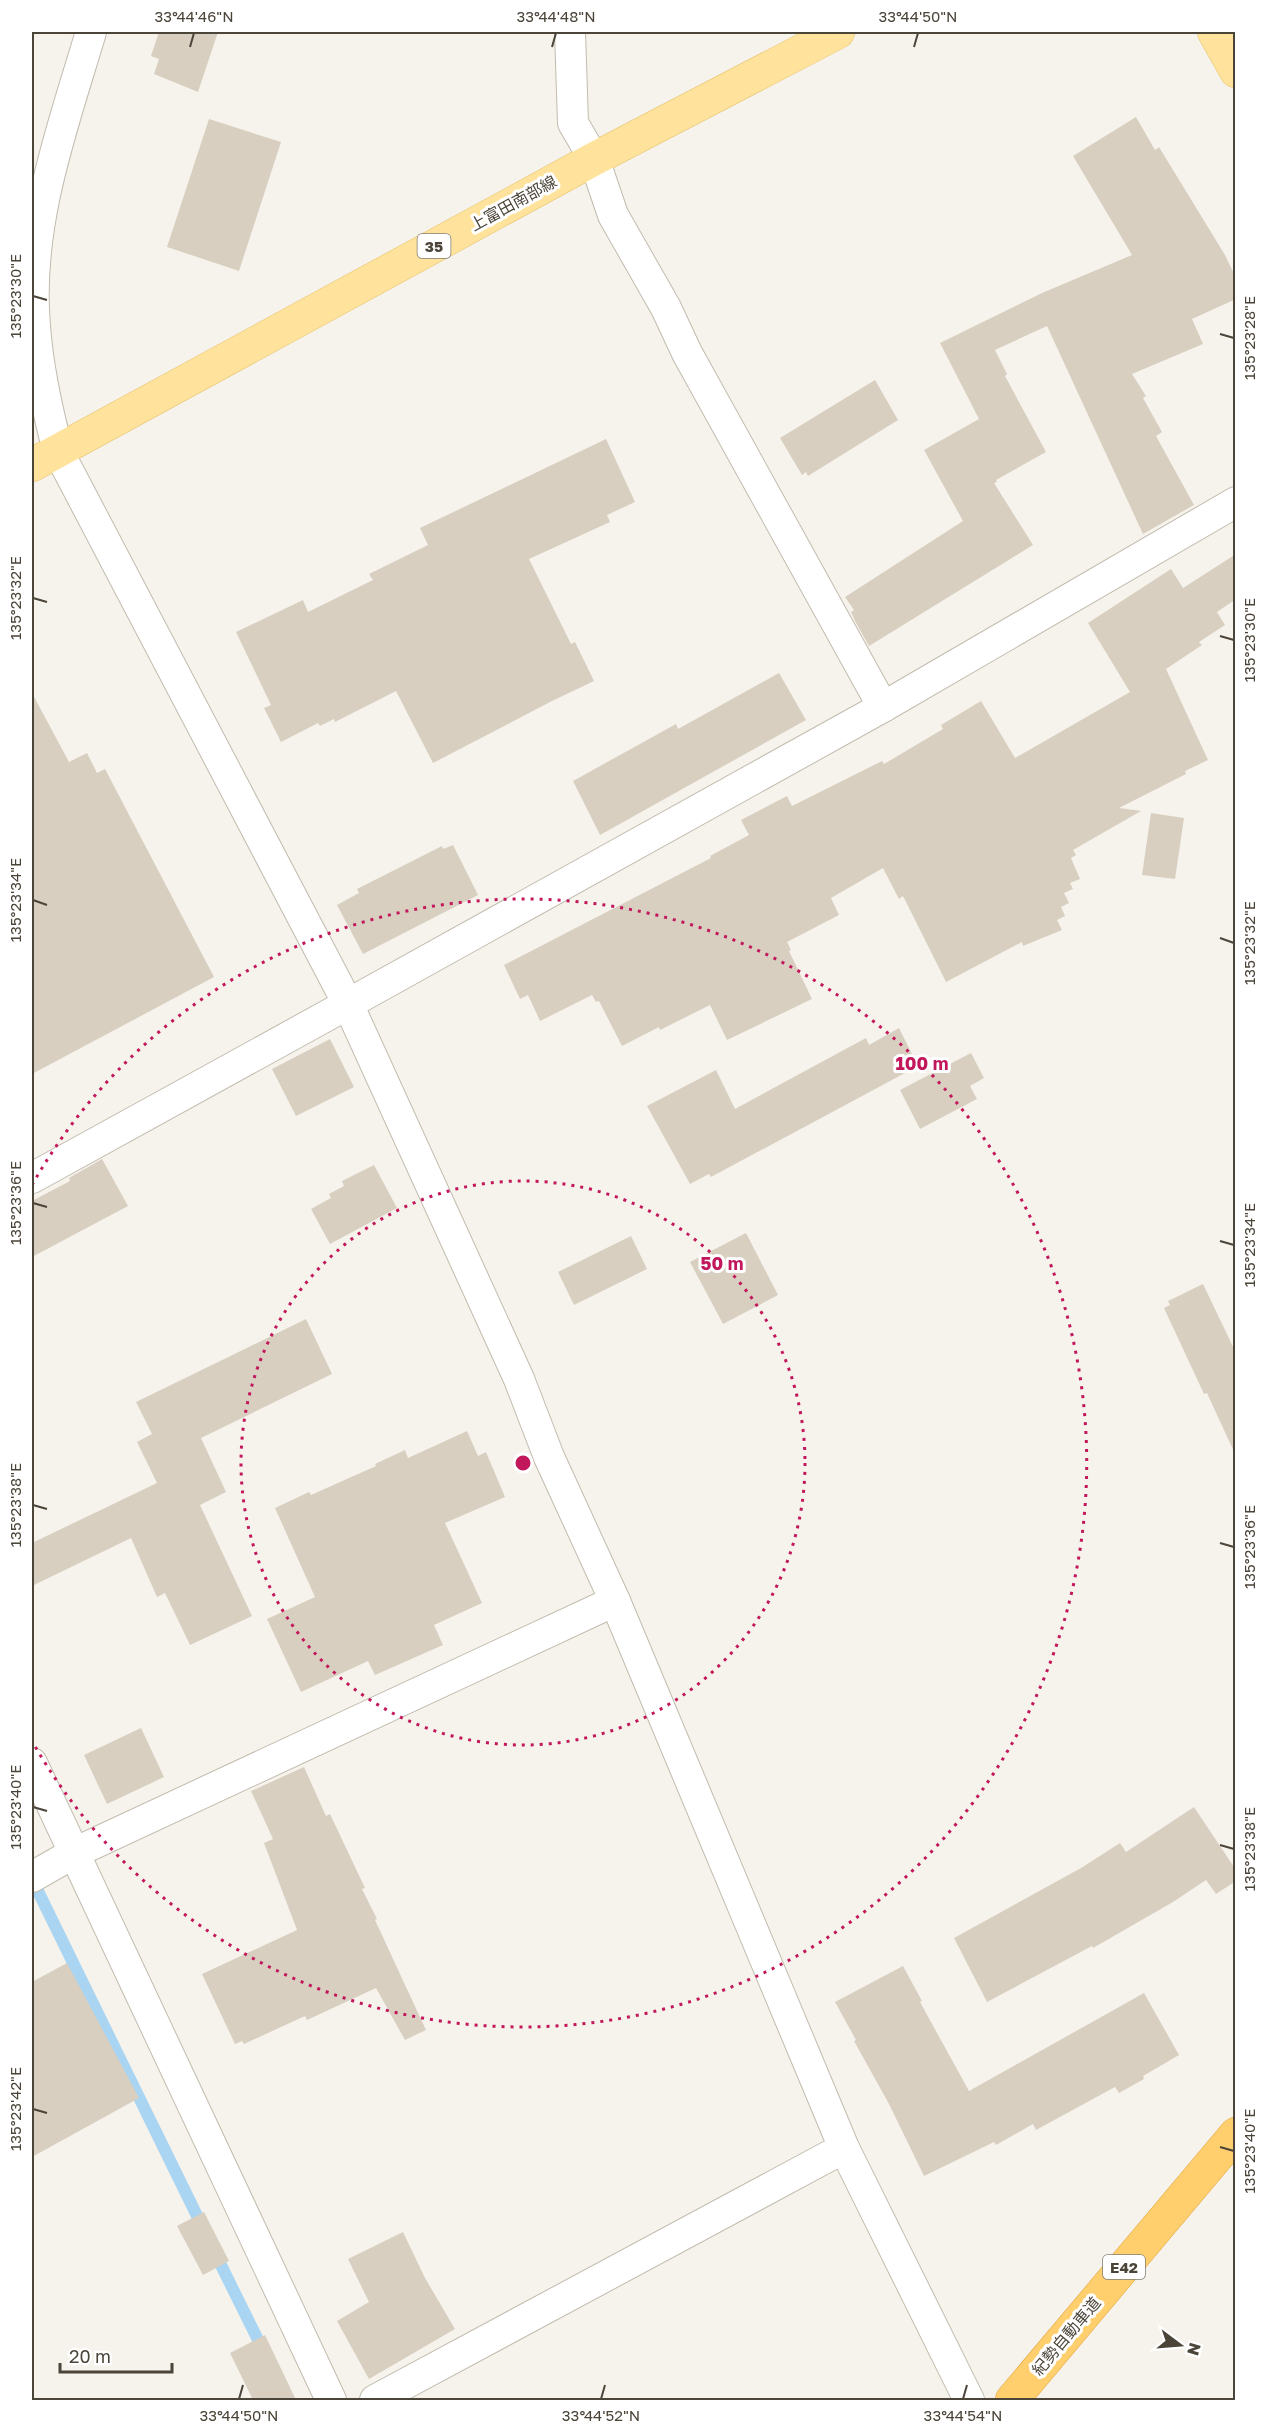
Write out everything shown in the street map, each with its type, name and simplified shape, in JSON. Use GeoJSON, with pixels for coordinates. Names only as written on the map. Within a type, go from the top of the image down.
{"type":"FeatureCollection","features":[{"type":"Feature","properties":{"kind":"highway","name":"紀勢自動車道"},"geometry":{"type":"LineString","coordinates":[[1012,2400],[1236,2134]]}},
{"type":"Feature","properties":{"kind":"main road","name":"上富田南部線"},"geometry":{"type":"LineString","coordinates":[[45,458],[594,159],[838,32]]}},
{"type":"Feature","properties":{"kind":"main road"},"geometry":{"type":"LineString","coordinates":[[1214,32],[1236,71]]}},
{"type":"Feature","properties":{"kind":"street"},"geometry":{"type":"LineString","coordinates":[[92,32],[50,168],[36,256],[34,323],[42,390],[45,458],[348,1004],[519,1379],[549,1457],[615,1601],[844,2148],[969,2400]]}},
{"type":"Feature","properties":{"kind":"street"},"geometry":{"type":"LineString","coordinates":[[570,32],[573,123],[594,159],[613,215],[883,707]]}},
{"type":"Feature","properties":{"kind":"street"},"geometry":{"type":"LineString","coordinates":[[32,1178],[883,707],[1236,502]]}},
{"type":"Feature","properties":{"kind":"street"},"geometry":{"type":"LineString","coordinates":[[32,1877],[74,1853],[615,1601]]}},
{"type":"Feature","properties":{"kind":"street"},"geometry":{"type":"LineString","coordinates":[[32,1762],[331,2400]]}},
{"type":"Feature","properties":{"kind":"street"},"geometry":{"type":"LineString","coordinates":[[375,2400],[844,2148]]}},
{"type":"Feature","properties":{"kind":"building"},"geometry":{"type":"Polygon","coordinates":[[[159,32],[218,32],[198,92],[154,74],[159,59],[151,56],[159,32]]]}},
{"type":"Feature","properties":{"kind":"building"},"geometry":{"type":"Polygon","coordinates":[[[1136,117],[1155,150],[1159,147],[1225,255],[1236,278],[1236,299],[1192,319],[1203,344],[1132,374],[1146,396],[1143,398],[1162,432],[1156,436],[1194,505],[1143,534],[1047,326],[995,350],[1007,374],[1005,376],[1046,452],[994,483],[1033,545],[869,646],[851,612],[854,610],[845,597],[963,521],[924,450],[979,419],[940,343],[1042,293],[1132,255],[1073,156],[1136,117]]]}},
{"type":"Feature","properties":{"kind":"building"},"geometry":{"type":"Polygon","coordinates":[[[209,119],[281,142],[239,271],[167,247],[209,119]]]}},
{"type":"Feature","properties":{"kind":"building"},"geometry":{"type":"Polygon","coordinates":[[[875,380],[898,420],[808,476],[806,472],[802,475],[780,438],[875,380]]]}},
{"type":"Feature","properties":{"kind":"building"},"geometry":{"type":"Polygon","coordinates":[[[606,439],[635,502],[607,515],[610,522],[529,559],[571,644],[575,642],[594,681],[433,763],[396,691],[335,722],[334,719],[320,726],[318,723],[281,742],[264,708],[271,705],[236,632],[303,600],[308,612],[373,580],[369,574],[428,545],[420,528],[606,439]]]}},
{"type":"Feature","properties":{"kind":"building"},"geometry":{"type":"Polygon","coordinates":[[[1236,554],[1236,599],[1217,612],[1225,625],[1199,642],[1202,645],[1166,669],[1208,760],[1185,771],[1186,774],[1119,808],[1141,811],[1073,850],[1076,855],[1071,858],[1080,879],[1070,883],[1073,889],[1064,893],[1069,903],[1061,907],[1065,916],[1057,920],[1062,930],[1023,946],[1022,942],[946,982],[903,896],[899,899],[883,868],[831,898],[839,915],[787,942],[812,999],[727,1040],[710,1005],[622,1046],[599,1001],[596,1002],[592,995],[540,1021],[528,995],[520,999],[504,965],[711,858],[710,856],[749,835],[741,820],[787,796],[792,806],[882,761],[884,764],[943,729],[941,725],[981,701],[1015,758],[1130,692],[1088,623],[1171,569],[1183,588],[1236,554]]]}},
{"type":"Feature","properties":{"kind":"building"},"geometry":{"type":"Polygon","coordinates":[[[779,673],[806,720],[600,835],[573,781],[676,724],[678,729],[779,673]]]}},
{"type":"Feature","properties":{"kind":"building"},"geometry":{"type":"Polygon","coordinates":[[[32,693],[69,762],[87,753],[97,773],[105,769],[214,977],[32,1074],[32,693]]]}},
{"type":"Feature","properties":{"kind":"building"},"geometry":{"type":"Polygon","coordinates":[[[1151,813],[1184,818],[1175,879],[1142,875],[1151,813]]]}},
{"type":"Feature","properties":{"kind":"building"},"geometry":{"type":"Polygon","coordinates":[[[453,845],[478,895],[363,954],[337,905],[359,893],[357,889],[442,846],[443,849],[453,845]]]}},
{"type":"Feature","properties":{"kind":"building"},"geometry":{"type":"Polygon","coordinates":[[[899,1028],[918,1066],[711,1177],[709,1174],[690,1184],[647,1106],[716,1070],[735,1109],[866,1038],[869,1045],[899,1028]]]}},
{"type":"Feature","properties":{"kind":"building"},"geometry":{"type":"Polygon","coordinates":[[[330,1039],[354,1087],[296,1116],[272,1069],[330,1039]]]}},
{"type":"Feature","properties":{"kind":"building"},"geometry":{"type":"Polygon","coordinates":[[[971,1053],[984,1078],[970,1086],[977,1099],[920,1129],[900,1090],[971,1053]]]}},
{"type":"Feature","properties":{"kind":"building"},"geometry":{"type":"Polygon","coordinates":[[[102,1159],[128,1206],[32,1257],[32,1201],[70,1181],[69,1178],[102,1159]]]}},
{"type":"Feature","properties":{"kind":"building"},"geometry":{"type":"Polygon","coordinates":[[[374,1165],[397,1208],[330,1244],[311,1209],[331,1198],[329,1194],[344,1186],[342,1181],[374,1165]]]}},
{"type":"Feature","properties":{"kind":"building"},"geometry":{"type":"Polygon","coordinates":[[[746,1233],[778,1295],[723,1324],[690,1262],[746,1233]]]}},
{"type":"Feature","properties":{"kind":"building"},"geometry":{"type":"Polygon","coordinates":[[[631,1236],[647,1269],[574,1305],[558,1272],[631,1236]]]}},
{"type":"Feature","properties":{"kind":"building"},"geometry":{"type":"Polygon","coordinates":[[[1203,1284],[1236,1353],[1236,1456],[1164,1308],[1170,1305],[1168,1301],[1203,1284]]]}},
{"type":"Feature","properties":{"kind":"building"},"geometry":{"type":"Polygon","coordinates":[[[306,1319],[332,1374],[201,1438],[226,1492],[200,1505],[252,1616],[190,1645],[165,1593],[157,1597],[131,1538],[32,1586],[32,1543],[157,1483],[137,1442],[152,1434],[136,1402],[306,1319]]]}},
{"type":"Feature","properties":{"kind":"building"},"geometry":{"type":"Polygon","coordinates":[[[467,1431],[478,1456],[486,1452],[505,1497],[445,1523],[482,1603],[434,1625],[443,1645],[375,1675],[368,1661],[301,1692],[267,1619],[315,1597],[275,1508],[309,1492],[311,1495],[376,1466],[375,1464],[405,1450],[408,1458],[467,1431]]]}},
{"type":"Feature","properties":{"kind":"building"},"geometry":{"type":"Polygon","coordinates":[[[141,1728],[164,1777],[107,1804],[84,1755],[141,1728]]]}},
{"type":"Feature","properties":{"kind":"building"},"geometry":{"type":"Polygon","coordinates":[[[304,1767],[326,1816],[330,1814],[365,1888],[362,1889],[377,1919],[375,1920],[426,2030],[405,2040],[376,1988],[307,2020],[305,2016],[244,2044],[242,2041],[235,2044],[202,1974],[297,1930],[264,1843],[273,1839],[251,1791],[304,1767]]]}},
{"type":"Feature","properties":{"kind":"building"},"geometry":{"type":"Polygon","coordinates":[[[1194,1807],[1236,1870],[1236,1881],[1216,1894],[1206,1880],[1173,1902],[1093,1948],[1092,1946],[987,2002],[954,1938],[1081,1868],[1120,1843],[1126,1852],[1194,1807]]]}},
{"type":"Feature","properties":{"kind":"building"},"geometry":{"type":"Polygon","coordinates":[[[67,1963],[139,2098],[32,2157],[32,1982],[67,1963]]]}},
{"type":"Feature","properties":{"kind":"building"},"geometry":{"type":"Polygon","coordinates":[[[903,1966],[969,2091],[1144,1993],[1179,2055],[1119,2093],[1115,2087],[1036,2130],[1033,2124],[996,2145],[994,2142],[924,2176],[835,2002],[903,1966]]]}},
{"type":"Feature","properties":{"kind":"building"},"geometry":{"type":"Polygon","coordinates":[[[204,2212],[229,2261],[203,2275],[177,2226],[204,2212]]]}},
{"type":"Feature","properties":{"kind":"building"},"geometry":{"type":"Polygon","coordinates":[[[403,2232],[425,2278],[455,2329],[369,2379],[337,2321],[369,2302],[348,2259],[403,2232]]]}},
{"type":"Feature","properties":{"kind":"building"},"geometry":{"type":"Polygon","coordinates":[[[265,2335],[296,2400],[253,2400],[230,2353],[265,2335]]]}},
{"type":"Feature","properties":{"kind":"waterway"},"geometry":{"type":"LineString","coordinates":[[32,1879],[204,2230]]}},
{"type":"Feature","properties":{"kind":"waterway"},"geometry":{"type":"LineString","coordinates":[[214,2251],[265,2354]]}}]}
